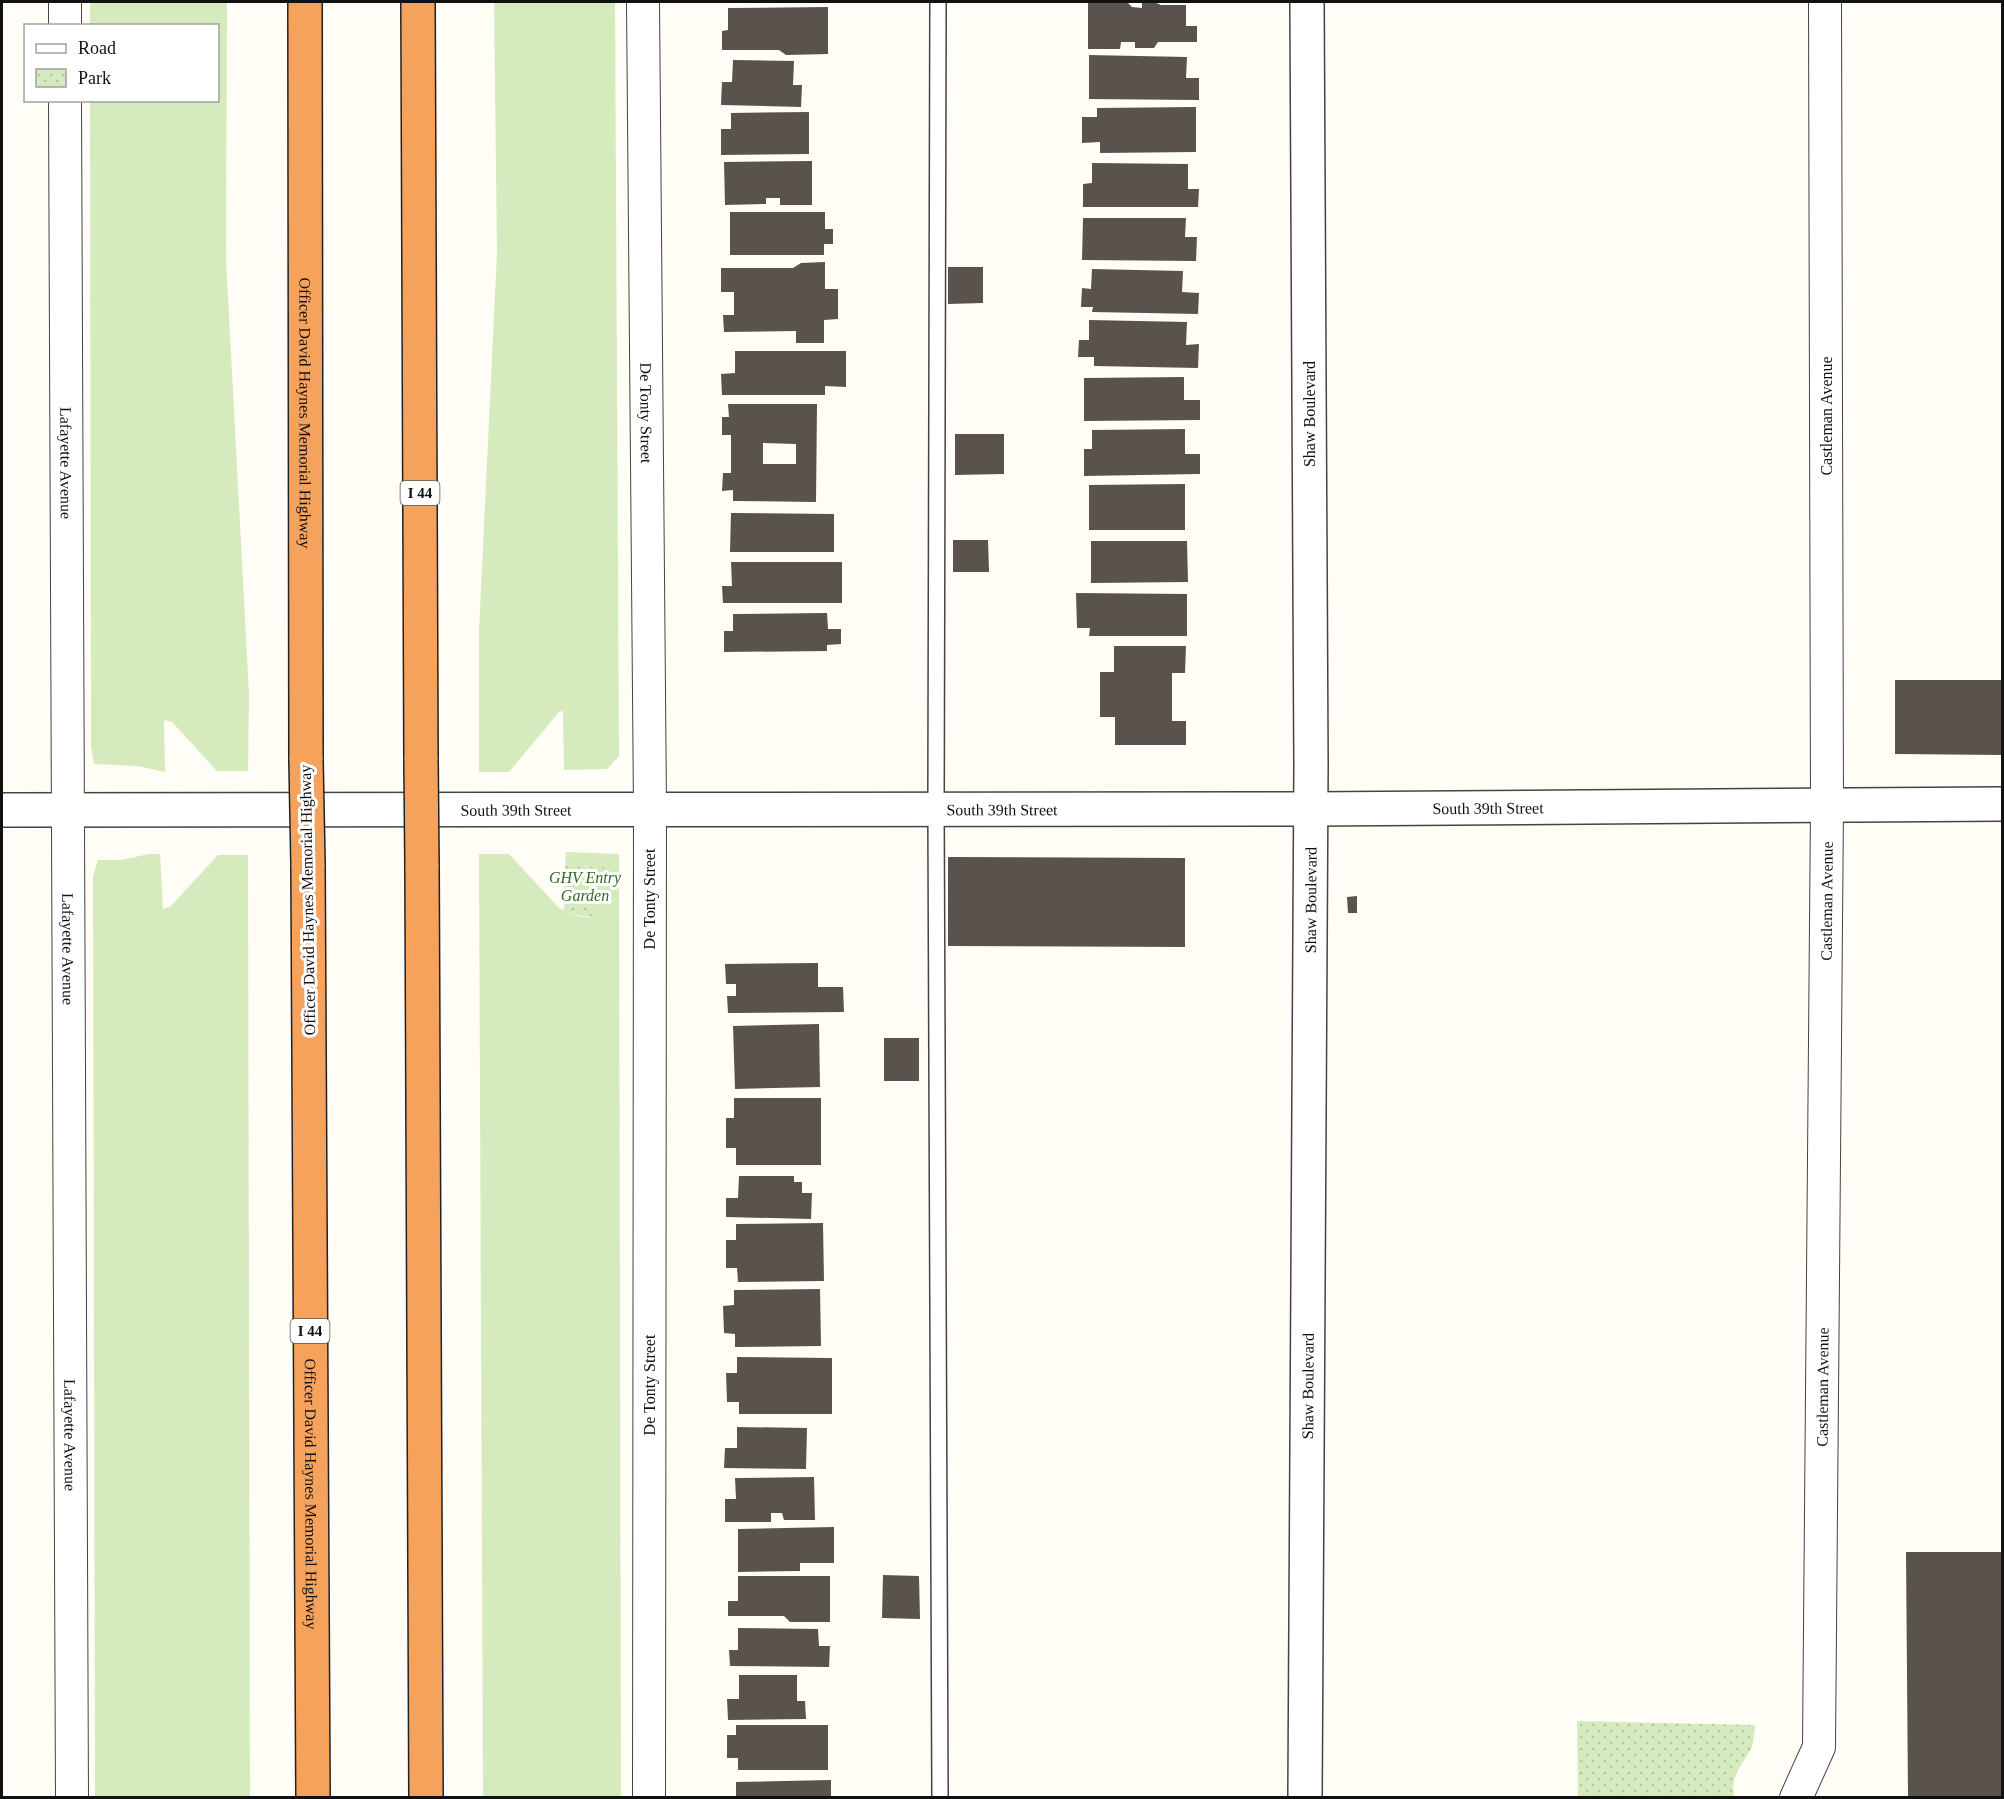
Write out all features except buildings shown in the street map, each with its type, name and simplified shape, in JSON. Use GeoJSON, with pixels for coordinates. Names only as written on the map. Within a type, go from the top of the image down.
{"type":"FeatureCollection","features":[{"type":"Feature","properties":{"kind":"highway","name":"Officer David Haynes Memorial Highway"},"geometry":{"type":"LineString","coordinates":[[305,2],[306,760],[313,1797]]}},
{"type":"Feature","properties":{"kind":"highway","name":"I 44"},"geometry":{"type":"LineString","coordinates":[[418,2],[426,1797]]}},
{"type":"Feature","properties":{"kind":"street"},"geometry":{"type":"LineString","coordinates":[[65,2],[65,24]]}},
{"type":"Feature","properties":{"kind":"street","name":"De Tonty Street"},"geometry":{"type":"LineString","coordinates":[[643,2],[650,808],[649,1797]]}},
{"type":"Feature","properties":{"kind":"street","name":"Shaw Boulevard"},"geometry":{"type":"LineString","coordinates":[[1305,1797],[1310,809],[1307,2]]}},
{"type":"Feature","properties":{"kind":"street","name":"Castleman Avenue"},"geometry":{"type":"LineString","coordinates":[[1797,1797],[1820,1747],[1827,806],[1825,2]]}},
{"type":"Feature","properties":{"kind":"street","name":"Lafayette Avenue"},"geometry":{"type":"LineString","coordinates":[[65,102],[72,1797]]}},
{"type":"Feature","properties":{"kind":"street","name":"South 39th Street"},"geometry":{"type":"LineString","coordinates":[[2,810],[1310,809],[2002,804]]}},
{"type":"Feature","properties":{"kind":"lane"},"geometry":{"type":"LineString","coordinates":[[938,2],[936,809],[940,1797]]}},
{"type":"Feature","properties":{"kind":"green space"},"geometry":{"type":"Polygon","coordinates":[[[90,2],[227,2],[226,259],[249,694],[248,771],[217,771],[172,722],[164,720],[165,772],[138,766],[94,764],[91,747],[90,102],[219,102],[219,24],[90,24],[90,2]]]}},
{"type":"Feature","properties":{"kind":"green space"},"geometry":{"type":"Polygon","coordinates":[[[494,2],[615,2],[619,756],[607,769],[564,770],[563,711],[559,712],[509,772],[479,772],[479,631],[497,252],[494,2]]]}},
{"type":"Feature","properties":{"kind":"green space"},"geometry":{"type":"Polygon","coordinates":[[[566,852],[619,854],[621,1797],[483,1797],[479,854],[509,854],[559,908],[579,916],[592,918],[592,905],[606,905],[607,867],[565,866],[566,852]]]}},
{"type":"Feature","properties":{"kind":"green space"},"geometry":{"type":"Polygon","coordinates":[[[160,854],[163,909],[171,906],[218,855],[248,855],[250,1797],[95,1797],[93,876],[98,860],[121,860],[160,854]]]}},
{"type":"Feature","properties":{"kind":"green space","name":"GHV Entry Garden"},"geometry":{"type":"Polygon","coordinates":[[[565,866],[607,867],[607,905],[593,905],[592,918],[564,911],[565,866]]]}},
{"type":"Feature","properties":{"kind":"green space"},"geometry":{"type":"Polygon","coordinates":[[[1577,1721],[1755,1725],[1751,1749],[1735,1776],[1734,1797],[1578,1798],[1577,1721]]]}}]}
